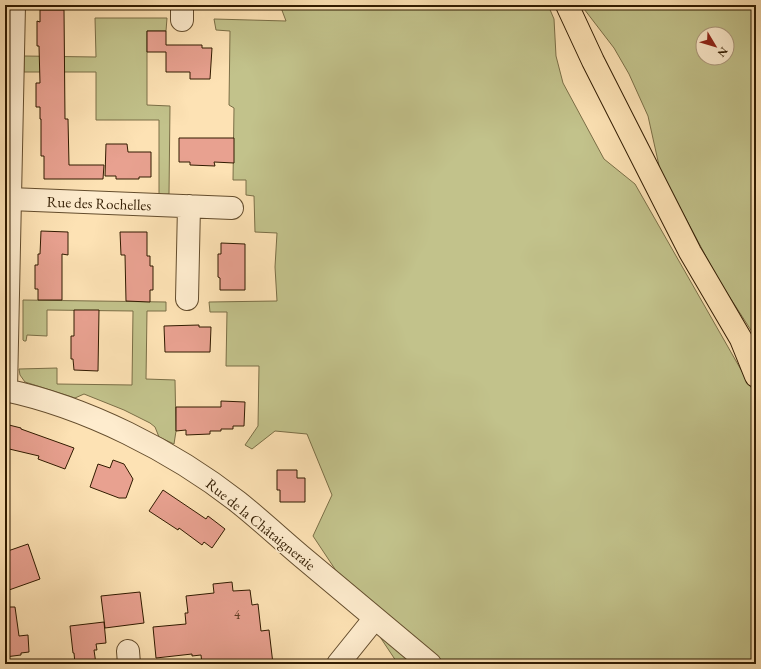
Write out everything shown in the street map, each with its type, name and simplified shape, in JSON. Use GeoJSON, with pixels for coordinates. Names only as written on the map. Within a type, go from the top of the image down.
{"type":"FeatureCollection","features":[{"type":"Feature","properties":{"kind":"main road"},"geometry":{"type":"LineString","coordinates":[[567,5],[592,61],[690,252],[741,338],[756,376]]}},
{"type":"Feature","properties":{"kind":"main road"},"geometry":{"type":"LineString","coordinates":[[741,338],[756,355]]}},
{"type":"Feature","properties":{"kind":"street"},"geometry":{"type":"LineString","coordinates":[[6,390],[10,199],[8,112],[14,5]]}},
{"type":"Feature","properties":{"kind":"street","name":"Rue des Rochelles"},"geometry":{"type":"LineString","coordinates":[[10,199],[232,208]]}},
{"type":"Feature","properties":{"kind":"street"},"geometry":{"type":"LineString","coordinates":[[187,299],[188,206]]}},
{"type":"Feature","properties":{"kind":"street","name":"Rue de la Châtaigneraie"},"geometry":{"type":"LineString","coordinates":[[6,390],[52,402],[91,417],[182,463],[237,502],[430,664]]}},
{"type":"Feature","properties":{"kind":"street"},"geometry":{"type":"LineString","coordinates":[[338,664],[375,618]]}},
{"type":"Feature","properties":{"kind":"green space"},"geometry":{"type":"Polygon","coordinates":[[[280,5],[548,5],[554,19],[556,56],[563,83],[604,159],[635,184],[756,396],[756,664],[398,664],[313,536],[332,495],[307,434],[275,431],[252,449],[245,445],[258,426],[259,366],[226,366],[227,312],[210,312],[209,302],[277,301],[275,267],[277,233],[255,232],[254,196],[246,195],[246,180],[233,180],[234,108],[229,105],[230,31],[216,30],[214,19],[286,21],[280,5]]]}},
{"type":"Feature","properties":{"kind":"green space"},"geometry":{"type":"Polygon","coordinates":[[[581,5],[756,5],[756,338],[718,279],[660,170],[648,116],[629,74],[614,48],[581,5]]]}},
{"type":"Feature","properties":{"kind":"green space"},"geometry":{"type":"Polygon","coordinates":[[[95,18],[167,18],[166,31],[147,31],[147,105],[170,106],[169,194],[159,195],[159,120],[96,120],[96,72],[24,72],[24,56],[96,57],[95,18]]]}},
{"type":"Feature","properties":{"kind":"green space"},"geometry":{"type":"Polygon","coordinates":[[[23,300],[166,302],[166,311],[147,311],[146,379],[175,380],[176,431],[174,444],[159,437],[155,427],[150,423],[124,410],[84,394],[75,398],[25,382],[20,375],[19,369],[57,368],[57,384],[132,385],[133,311],[47,310],[47,336],[27,335],[26,341],[24,341],[23,300]]]}},
{"type":"Feature","properties":{"kind":"building"},"geometry":{"type":"Polygon","coordinates":[[[40,10],[64,10],[65,119],[68,119],[69,165],[104,165],[103,179],[44,179],[44,156],[41,156],[40,107],[36,107],[36,83],[40,83],[39,46],[37,46],[37,21],[40,22],[40,10]]]}},
{"type":"Feature","properties":{"kind":"building"},"geometry":{"type":"Polygon","coordinates":[[[147,31],[166,31],[166,45],[202,45],[202,48],[212,48],[210,79],[190,79],[190,72],[166,72],[166,52],[147,52],[147,31]]]}},
{"type":"Feature","properties":{"kind":"building"},"geometry":{"type":"Polygon","coordinates":[[[179,138],[234,138],[234,163],[214,162],[215,166],[190,165],[190,162],[179,162],[179,138]]]}},
{"type":"Feature","properties":{"kind":"building"},"geometry":{"type":"Polygon","coordinates":[[[106,144],[127,144],[128,152],[151,152],[151,177],[139,177],[139,179],[116,179],[116,176],[105,176],[106,144]]]}},
{"type":"Feature","properties":{"kind":"building"},"geometry":{"type":"Polygon","coordinates":[[[41,231],[68,232],[68,255],[62,254],[62,300],[38,300],[38,289],[35,289],[35,265],[38,265],[38,254],[40,254],[41,231]]]}},
{"type":"Feature","properties":{"kind":"building"},"geometry":{"type":"Polygon","coordinates":[[[120,232],[147,232],[147,256],[150,256],[150,266],[153,266],[153,290],[150,290],[150,302],[126,301],[125,255],[121,255],[120,232]]]}},
{"type":"Feature","properties":{"kind":"building"},"geometry":{"type":"Polygon","coordinates":[[[221,243],[245,244],[245,290],[220,290],[220,278],[218,277],[218,254],[221,254],[221,243]]]}},
{"type":"Feature","properties":{"kind":"building"},"geometry":{"type":"Polygon","coordinates":[[[74,310],[99,310],[98,371],[74,370],[73,359],[71,359],[71,336],[74,336],[74,310]]]}},
{"type":"Feature","properties":{"kind":"building"},"geometry":{"type":"Polygon","coordinates":[[[199,325],[199,327],[211,327],[210,352],[165,352],[164,326],[199,325]]]}},
{"type":"Feature","properties":{"kind":"building"},"geometry":{"type":"Polygon","coordinates":[[[221,401],[245,402],[244,426],[233,426],[233,429],[221,429],[221,431],[210,431],[210,434],[186,435],[186,430],[176,431],[176,407],[221,407],[221,401]]]}},
{"type":"Feature","properties":{"kind":"building"},"geometry":{"type":"Polygon","coordinates":[[[5,424],[21,428],[74,448],[65,469],[38,459],[39,456],[5,448],[5,424]]]}},
{"type":"Feature","properties":{"kind":"building"},"geometry":{"type":"Polygon","coordinates":[[[113,460],[124,464],[133,479],[126,498],[119,498],[90,487],[98,464],[110,468],[113,460]]]}},
{"type":"Feature","properties":{"kind":"building"},"geometry":{"type":"Polygon","coordinates":[[[277,470],[297,470],[297,478],[305,478],[305,502],[280,502],[280,490],[277,490],[277,470]]]}},
{"type":"Feature","properties":{"kind":"building"},"geometry":{"type":"Polygon","coordinates":[[[163,490],[206,519],[208,516],[225,529],[212,548],[204,542],[202,545],[179,528],[178,530],[149,511],[163,490]]]}},
{"type":"Feature","properties":{"kind":"building"},"geometry":{"type":"Polygon","coordinates":[[[28,544],[40,579],[9,590],[5,578],[5,552],[28,544]]]}},
{"type":"Feature","properties":{"kind":"building"},"geometry":{"type":"Polygon","coordinates":[[[232,582],[233,591],[250,590],[252,605],[258,604],[261,631],[269,630],[273,664],[202,664],[201,655],[192,656],[192,654],[156,658],[153,627],[186,624],[185,613],[188,613],[186,596],[214,593],[213,584],[232,582]]]}},
{"type":"Feature","properties":{"kind":"building"},"geometry":{"type":"Polygon","coordinates":[[[140,592],[144,623],[105,628],[101,596],[140,592]]]}},
{"type":"Feature","properties":{"kind":"building"},"geometry":{"type":"Polygon","coordinates":[[[5,607],[15,607],[19,636],[28,635],[29,652],[21,653],[21,655],[5,657],[5,607]]]}},
{"type":"Feature","properties":{"kind":"building"},"geometry":{"type":"Polygon","coordinates":[[[104,622],[106,643],[96,644],[97,650],[94,650],[96,664],[75,664],[70,626],[104,622]]]}}]}
